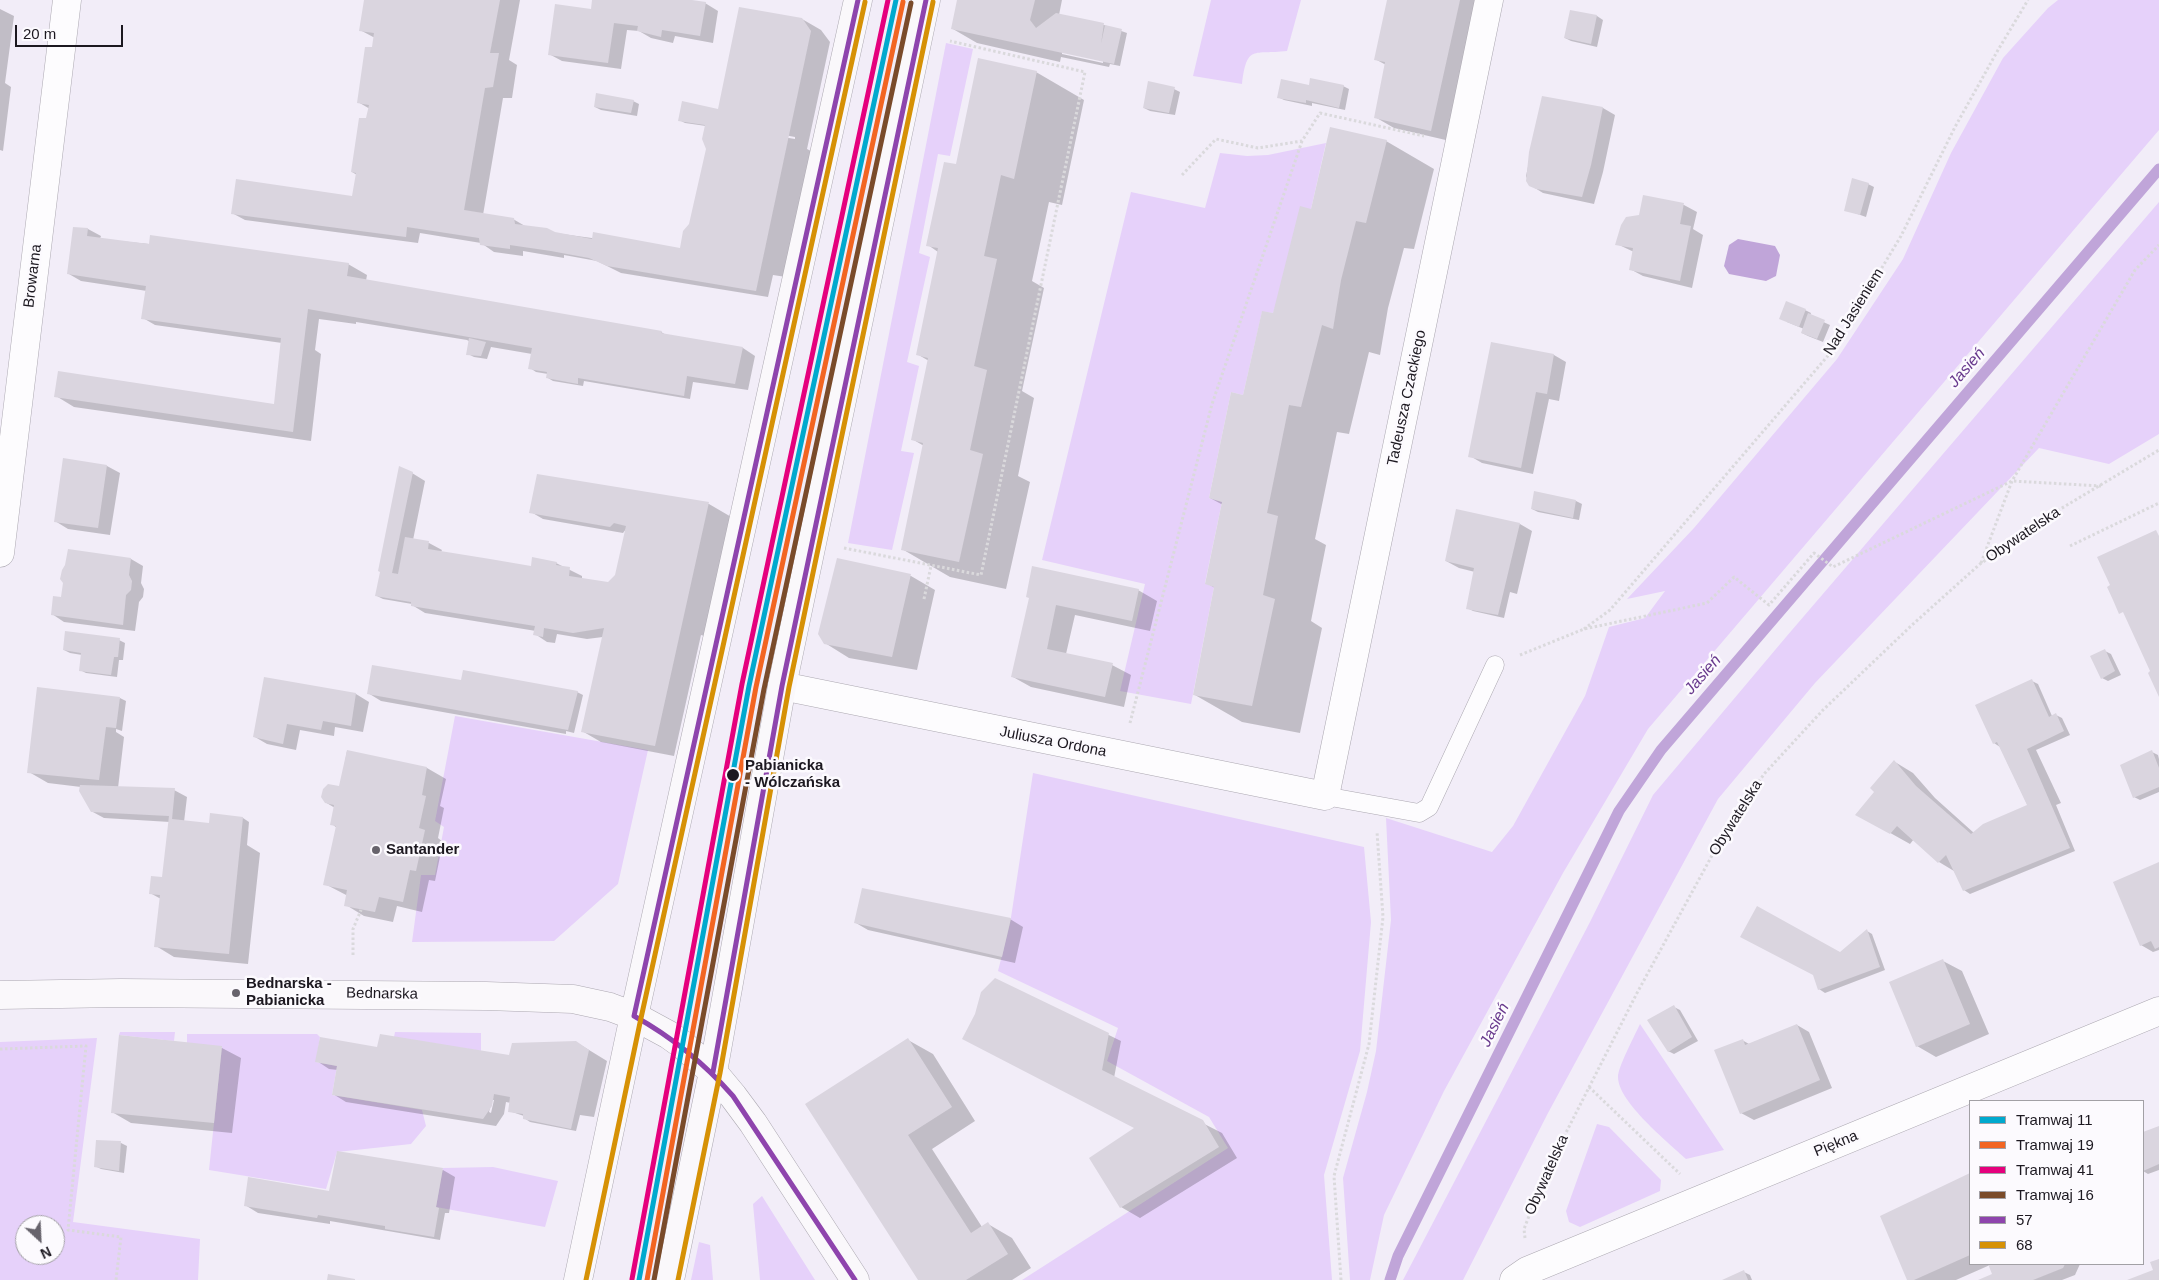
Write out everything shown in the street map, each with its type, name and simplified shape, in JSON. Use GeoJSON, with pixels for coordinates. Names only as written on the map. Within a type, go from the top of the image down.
{"type":"FeatureCollection","features":[{"type":"Feature","properties":{"kind":"street","name":"Browarna"},"geometry":{"type":"LineString","coordinates":[[0,553],[67,0]]}},
{"type":"Feature","properties":{"kind":"street"},"geometry":{"type":"LineString","coordinates":[[578,1280],[634,1016],[858,0]]}},
{"type":"Feature","properties":{"kind":"street"},"geometry":{"type":"LineString","coordinates":[[670,1280],[713,1072],[782,686],[926,0]]}},
{"type":"Feature","properties":{"kind":"street","name":"Tadeusza Czackiego"},"geometry":{"type":"LineString","coordinates":[[1325,796],[1489,0]]}},
{"type":"Feature","properties":{"kind":"street","name":"Juliusza Ordona"},"geometry":{"type":"LineString","coordinates":[[782,686],[1325,796]]}},
{"type":"Feature","properties":{"kind":"street","name":"Bednarska"},"geometry":{"type":"LineString","coordinates":[[0,994],[289,994],[543,997],[586,1001],[610,1007],[634,1016],[682,1045],[713,1072],[753,1123],[855,1280]]}},
{"type":"Feature","properties":{"kind":"street","name":"Piękna"},"geometry":{"type":"LineString","coordinates":[[1521,1275],[2159,1010]]}},
{"type":"Feature","properties":{"kind":"lane"},"geometry":{"type":"LineString","coordinates":[[1325,796],[1419,813],[1429,807],[1495,665]]}},
{"type":"Feature","properties":{"kind":"path","name":"Nad Jasieniem"},"geometry":{"type":"LineString","coordinates":[[1584,629],[1610,610],[1832,351],[1900,236],[1960,119],[2028,0]]}},
{"type":"Feature","properties":{"kind":"path"},"geometry":{"type":"LineString","coordinates":[[841,548],[981,575],[1085,72],[947,40]]}},
{"type":"Feature","properties":{"kind":"path"},"geometry":{"type":"LineString","coordinates":[[1129,725],[1212,404],[1302,141],[1320,114],[1424,136]]}},
{"type":"Feature","properties":{"kind":"path"},"geometry":{"type":"LineString","coordinates":[[1182,175],[1216,139],[1258,148],[1302,141]]}},
{"type":"Feature","properties":{"kind":"path"},"geometry":{"type":"LineString","coordinates":[[1980,564],[2012,481],[2135,270],[2159,245]]}},
{"type":"Feature","properties":{"kind":"path","name":"Obywatelska"},"geometry":{"type":"LineString","coordinates":[[1521,1275],[1524,1229],[1546,1172],[1637,993],[1728,826],[1752,790],[1823,710],[1912,625],[1980,564],[2052,514],[2102,486],[2159,450]]}},
{"type":"Feature","properties":{"kind":"path"},"geometry":{"type":"LineString","coordinates":[[1495,665],[1584,629],[1706,603],[1734,577],[1769,605],[1814,553],[1833,567],[2012,481],[2102,486]]}},
{"type":"Feature","properties":{"kind":"path"},"geometry":{"type":"LineString","coordinates":[[2070,546],[2159,503]]}},
{"type":"Feature","properties":{"kind":"path"},"geometry":{"type":"LineString","coordinates":[[924,599],[931,566]]}},
{"type":"Feature","properties":{"kind":"path"},"geometry":{"type":"LineString","coordinates":[[1342,1280],[1334,1176],[1369,1044],[1383,917],[1378,833],[1371,805]]}},
{"type":"Feature","properties":{"kind":"path"},"geometry":{"type":"LineString","coordinates":[[353,955],[354,929],[361,910]]}},
{"type":"Feature","properties":{"kind":"path"},"geometry":{"type":"LineString","coordinates":[[0,1049],[86,1046],[68,1230],[121,1237],[116,1280]]}},
{"type":"Feature","properties":{"kind":"path"},"geometry":{"type":"LineString","coordinates":[[1589,1087],[1703,1198]]}},
{"type":"Feature","properties":{"kind":"shaded area"},"geometry":{"type":"Polygon","coordinates":[[[1211,0],[1301,0],[1287,51],[1259,53],[1249,57],[1242,84],[1193,76],[1211,0]]]}},
{"type":"Feature","properties":{"kind":"shaded area"},"geometry":{"type":"Polygon","coordinates":[[[2058,0],[2159,0],[2159,130],[1648,729],[1563,873],[1444,1091],[1384,1215],[1370,1280],[1350,1280],[1343,1178],[1367,1092],[1376,1051],[1391,920],[1386,818],[1492,852],[1513,826],[1585,696],[1609,627],[1645,618],[1665,591],[1627,599],[1694,528],[1837,359],[1903,259],[1951,153],[2003,58],[2048,8],[2058,0]]]}},
{"type":"Feature","properties":{"kind":"shaded area"},"geometry":{"type":"Polygon","coordinates":[[[946,43],[973,49],[950,156],[938,154],[919,253],[930,257],[907,362],[919,366],[901,451],[914,453],[892,550],[848,543],[946,43]]]}},
{"type":"Feature","properties":{"kind":"shaded area"},"geometry":{"type":"Polygon","coordinates":[[[1326,143],[1311,209],[1273,313],[1262,312],[1243,395],[1231,392],[1209,498],[1222,502],[1205,583],[1214,587],[1191,704],[1120,691],[1145,584],[1042,560],[1131,192],[1205,208],[1220,153],[1247,156],[1268,155],[1326,143]]]}},
{"type":"Feature","properties":{"kind":"shaded area"},"geometry":{"type":"Polygon","coordinates":[[[2159,202],[2159,434],[2109,464],[2039,448],[1815,683],[1718,799],[1548,1113],[1463,1280],[1403,1280],[1590,922],[1653,795],[2159,202]]]}},
{"type":"Feature","properties":{"kind":"shaded area"},"geometry":{"type":"Polygon","coordinates":[[[1738,239],[1775,246],[1780,255],[1776,276],[1766,281],[1729,274],[1724,266],[1729,245],[1738,239]]]}},
{"type":"Feature","properties":{"kind":"shaded area"},"geometry":{"type":"Polygon","coordinates":[[[455,716],[648,750],[618,884],[554,941],[412,942],[421,875],[435,875],[444,827],[435,821],[455,716]]]}},
{"type":"Feature","properties":{"kind":"shaded area"},"geometry":{"type":"Polygon","coordinates":[[[1033,773],[1364,847],[1371,922],[1360,1051],[1324,1175],[1332,1280],[1022,1280],[1228,1148],[1209,1117],[1107,1061],[1118,1028],[998,971],[1010,924],[1033,773]]]}},
{"type":"Feature","properties":{"kind":"shaded area"},"geometry":{"type":"Polygon","coordinates":[[[1640,1024],[1724,1150],[1686,1159],[1645,1121],[1626,1098],[1620,1087],[1618,1077],[1640,1024]]]}},
{"type":"Feature","properties":{"kind":"shaded area"},"geometry":{"type":"Polygon","coordinates":[[[120,1032],[175,1032],[174,1041],[119,1035],[120,1032]]]}},
{"type":"Feature","properties":{"kind":"shaded area"},"geometry":{"type":"Polygon","coordinates":[[[395,1032],[481,1033],[481,1051],[394,1037],[395,1032]]]}},
{"type":"Feature","properties":{"kind":"shaded area"},"geometry":{"type":"Polygon","coordinates":[[[187,1034],[317,1034],[320,1037],[316,1062],[337,1066],[332,1095],[422,1110],[426,1126],[411,1144],[337,1152],[326,1189],[209,1170],[222,1047],[187,1043],[187,1034]]]}},
{"type":"Feature","properties":{"kind":"shaded area"},"geometry":{"type":"Polygon","coordinates":[[[97,1038],[73,1222],[200,1239],[198,1280],[0,1280],[0,1042],[97,1038]]]}},
{"type":"Feature","properties":{"kind":"shaded area"},"geometry":{"type":"Polygon","coordinates":[[[1597,1124],[1609,1127],[1661,1180],[1660,1191],[1580,1227],[1569,1222],[1566,1211],[1597,1124]]]}},
{"type":"Feature","properties":{"kind":"shaded area"},"geometry":{"type":"Polygon","coordinates":[[[493,1167],[558,1181],[545,1227],[436,1207],[443,1168],[493,1167]]]}},
{"type":"Feature","properties":{"kind":"shaded area"},"geometry":{"type":"Polygon","coordinates":[[[762,1196],[815,1280],[760,1280],[753,1204],[762,1196]]]}},
{"type":"Feature","properties":{"kind":"shaded area"},"geometry":{"type":"Polygon","coordinates":[[[699,1242],[710,1245],[713,1280],[691,1280],[699,1242]]]}},
{"type":"Feature","properties":{"kind":"building"},"geometry":{"type":"Polygon","coordinates":[[[364,0],[500,0],[490,53],[499,53],[493,87],[485,88],[464,210],[514,218],[515,224],[547,228],[555,232],[592,239],[593,232],[680,248],[683,231],[689,224],[706,149],[702,139],[705,125],[678,121],[682,101],[718,109],[739,7],[802,18],[811,31],[756,291],[607,266],[589,258],[551,251],[510,245],[510,249],[480,245],[479,238],[407,227],[406,237],[231,214],[236,179],[352,196],[356,173],[351,172],[359,118],[366,118],[369,105],[357,103],[365,47],[372,47],[374,33],[359,31],[364,0]]]}},
{"type":"Feature","properties":{"kind":"building"},"geometry":{"type":"Polygon","coordinates":[[[592,0],[692,0],[706,2],[700,36],[662,30],[661,37],[637,31],[638,26],[614,23],[608,63],[548,55],[555,4],[591,9],[592,0]]]}},
{"type":"Feature","properties":{"kind":"building"},"geometry":{"type":"Polygon","coordinates":[[[957,0],[1035,0],[1030,20],[1036,28],[1056,13],[1104,23],[1101,44],[1105,25],[1122,29],[1114,64],[951,29],[957,0]]]}},
{"type":"Feature","properties":{"kind":"building"},"geometry":{"type":"Polygon","coordinates":[[[1387,0],[1460,0],[1431,131],[1374,118],[1385,62],[1374,60],[1387,0]]]}},
{"type":"Feature","properties":{"kind":"building"},"geometry":{"type":"Polygon","coordinates":[[[1570,10],[1597,15],[1591,44],[1564,38],[1570,10]]]}},
{"type":"Feature","properties":{"kind":"building"},"geometry":{"type":"Polygon","coordinates":[[[978,58],[1037,71],[1014,179],[1001,175],[984,256],[997,259],[974,366],[987,370],[970,450],[983,454],[959,562],[901,550],[923,443],[911,440],[928,358],[916,355],[938,248],[926,246],[944,162],[956,164],[978,58]]]}},
{"type":"Feature","properties":{"kind":"building"},"geometry":{"type":"Polygon","coordinates":[[[1310,78],[1344,85],[1339,108],[1306,100],[1306,103],[1277,98],[1281,79],[1309,85],[1310,78]]]}},
{"type":"Feature","properties":{"kind":"building"},"geometry":{"type":"Polygon","coordinates":[[[1148,81],[1175,87],[1169,113],[1143,108],[1148,81]]]}},
{"type":"Feature","properties":{"kind":"building"},"geometry":{"type":"Polygon","coordinates":[[[596,93],[634,100],[631,113],[594,107],[596,93]]]}},
{"type":"Feature","properties":{"kind":"building"},"geometry":{"type":"Polygon","coordinates":[[[1542,96],[1603,107],[1582,197],[1536,189],[1529,186],[1526,181],[1529,152],[1542,96]]]}},
{"type":"Feature","properties":{"kind":"building"},"geometry":{"type":"Polygon","coordinates":[[[1330,127],[1387,140],[1366,223],[1356,221],[1341,280],[1333,329],[1322,325],[1301,407],[1289,405],[1267,513],[1278,516],[1263,595],[1275,599],[1252,706],[1193,695],[1214,587],[1205,584],[1222,502],[1209,498],[1231,392],[1243,395],[1262,311],[1273,313],[1300,206],[1311,209],[1330,127]]]}},
{"type":"Feature","properties":{"kind":"building"},"geometry":{"type":"Polygon","coordinates":[[[1852,178],[1869,183],[1860,215],[1844,211],[1852,178]]]}},
{"type":"Feature","properties":{"kind":"building"},"geometry":{"type":"Polygon","coordinates":[[[1643,195],[1684,203],[1680,224],[1691,226],[1680,281],[1629,270],[1633,248],[1615,245],[1621,225],[1626,217],[1639,215],[1643,195]]]}},
{"type":"Feature","properties":{"kind":"building"},"geometry":{"type":"Polygon","coordinates":[[[73,227],[88,228],[87,236],[149,244],[150,235],[349,263],[347,276],[743,347],[735,384],[687,376],[684,396],[578,378],[578,384],[546,378],[547,372],[528,369],[532,348],[308,309],[293,432],[54,397],[58,371],[274,404],[281,338],[141,319],[146,286],[67,274],[73,227]]]}},
{"type":"Feature","properties":{"kind":"building"},"geometry":{"type":"Polygon","coordinates":[[[1786,301],[1806,309],[1799,327],[1779,319],[1786,301]]]}},
{"type":"Feature","properties":{"kind":"building"},"geometry":{"type":"Polygon","coordinates":[[[1808,313],[1825,320],[1817,339],[1801,333],[1808,313]]]}},
{"type":"Feature","properties":{"kind":"building"},"geometry":{"type":"Polygon","coordinates":[[[469,338],[486,342],[481,356],[466,355],[469,338]]]}},
{"type":"Feature","properties":{"kind":"building"},"geometry":{"type":"Polygon","coordinates":[[[1491,342],[1554,354],[1547,394],[1536,392],[1521,468],[1468,457],[1491,342]]]}},
{"type":"Feature","properties":{"kind":"building"},"geometry":{"type":"Polygon","coordinates":[[[63,458],[107,465],[98,528],[54,522],[63,458]]]}},
{"type":"Feature","properties":{"kind":"building"},"geometry":{"type":"Polygon","coordinates":[[[399,466],[413,472],[392,573],[398,574],[405,537],[429,541],[428,549],[531,566],[532,557],[557,562],[556,565],[570,567],[569,576],[608,582],[615,575],[626,526],[614,523],[610,527],[529,513],[537,474],[709,502],[655,746],[581,732],[604,628],[573,633],[544,628],[543,637],[533,635],[535,626],[411,606],[411,602],[375,596],[380,572],[378,571],[399,466]]]}},
{"type":"Feature","properties":{"kind":"building"},"geometry":{"type":"Polygon","coordinates":[[[1534,491],[1576,500],[1573,518],[1531,509],[1534,491]]]}},
{"type":"Feature","properties":{"kind":"building"},"geometry":{"type":"Polygon","coordinates":[[[1456,509],[1520,523],[1498,615],[1466,609],[1474,568],[1445,561],[1456,509]]]}},
{"type":"Feature","properties":{"kind":"building"},"geometry":{"type":"Polygon","coordinates":[[[2156,530],[2159,536],[2159,697],[2148,673],[2150,671],[2123,612],[2119,614],[2107,587],[2110,585],[2097,557],[2156,530]]]}},
{"type":"Feature","properties":{"kind":"building"},"geometry":{"type":"Polygon","coordinates":[[[68,549],[131,558],[129,575],[132,581],[131,590],[126,595],[123,625],[51,615],[53,596],[61,597],[63,583],[60,579],[68,549]]]}},
{"type":"Feature","properties":{"kind":"building"},"geometry":{"type":"Polygon","coordinates":[[[837,558],[911,574],[892,657],[824,644],[818,634],[837,558]]]}},
{"type":"Feature","properties":{"kind":"building"},"geometry":{"type":"Polygon","coordinates":[[[1032,566],[1139,589],[1132,621],[1056,605],[1047,649],[1113,663],[1105,697],[1011,677],[1029,598],[1026,597],[1032,566]]]}},
{"type":"Feature","properties":{"kind":"building"},"geometry":{"type":"Polygon","coordinates":[[[65,631],[120,638],[118,657],[114,657],[111,675],[79,671],[81,653],[63,650],[65,631]]]}},
{"type":"Feature","properties":{"kind":"building"},"geometry":{"type":"Polygon","coordinates":[[[2105,649],[2115,671],[2101,679],[2090,656],[2105,649]]]}},
{"type":"Feature","properties":{"kind":"building"},"geometry":{"type":"Polygon","coordinates":[[[372,665],[461,680],[463,670],[578,691],[568,730],[367,694],[372,665]]]}},
{"type":"Feature","properties":{"kind":"building"},"geometry":{"type":"Polygon","coordinates":[[[264,677],[356,693],[351,726],[323,721],[321,730],[287,724],[283,744],[253,737],[264,677]]]}},
{"type":"Feature","properties":{"kind":"building"},"geometry":{"type":"Polygon","coordinates":[[[2032,679],[2049,717],[2056,713],[2064,731],[2027,749],[2070,848],[1963,891],[1946,855],[1938,863],[1897,826],[1890,834],[1855,815],[1874,792],[1870,788],[1894,760],[1916,786],[1971,834],[1983,824],[2027,805],[1997,742],[1993,744],[1975,705],[2032,679]]]}},
{"type":"Feature","properties":{"kind":"building"},"geometry":{"type":"Polygon","coordinates":[[[37,687],[120,697],[116,728],[106,727],[99,780],[27,773],[37,687]]]}},
{"type":"Feature","properties":{"kind":"building","name":"Santander"},"geometry":{"type":"Polygon","coordinates":[[[347,750],[427,767],[422,795],[426,796],[419,828],[425,830],[416,871],[410,870],[403,902],[379,897],[375,912],[344,906],[347,890],[323,885],[336,826],[330,825],[334,805],[325,803],[321,797],[323,789],[328,784],[339,786],[347,750]]]}},
{"type":"Feature","properties":{"kind":"building"},"geometry":{"type":"Polygon","coordinates":[[[2152,750],[2159,768],[2159,787],[2133,798],[2120,765],[2152,750]]]}},
{"type":"Feature","properties":{"kind":"building"},"geometry":{"type":"Polygon","coordinates":[[[80,785],[175,788],[172,819],[209,823],[210,813],[243,817],[229,954],[154,947],[160,895],[149,894],[151,876],[162,877],[169,816],[91,812],[79,791],[80,785]]]}},
{"type":"Feature","properties":{"kind":"building"},"geometry":{"type":"Polygon","coordinates":[[[2159,862],[2159,947],[2155,949],[2151,941],[2140,946],[2113,882],[2159,862]]]}},
{"type":"Feature","properties":{"kind":"building"},"geometry":{"type":"Polygon","coordinates":[[[862,888],[1011,918],[1002,957],[854,923],[862,888]]]}},
{"type":"Feature","properties":{"kind":"building"},"geometry":{"type":"Polygon","coordinates":[[[1757,906],[1840,952],[1867,929],[1880,967],[1818,990],[1813,975],[1740,937],[1757,906]]]}},
{"type":"Feature","properties":{"kind":"building"},"geometry":{"type":"Polygon","coordinates":[[[1943,959],[1970,1024],[1916,1047],[1889,982],[1943,959]]]}},
{"type":"Feature","properties":{"kind":"building"},"geometry":{"type":"Polygon","coordinates":[[[995,978],[1109,1033],[1102,1070],[1203,1120],[1219,1147],[1120,1208],[1089,1158],[1134,1128],[962,1039],[975,1014],[981,992],[995,978]]]}},
{"type":"Feature","properties":{"kind":"building"},"geometry":{"type":"Polygon","coordinates":[[[1674,1005],[1692,1037],[1668,1052],[1647,1020],[1674,1005]]]}},
{"type":"Feature","properties":{"kind":"building"},"geometry":{"type":"Polygon","coordinates":[[[1797,1024],[1820,1080],[1740,1114],[1714,1050],[1743,1039],[1745,1045],[1797,1024]]]}},
{"type":"Feature","properties":{"kind":"building"},"geometry":{"type":"Polygon","coordinates":[[[380,1034],[509,1055],[512,1043],[576,1041],[589,1050],[571,1129],[523,1119],[523,1114],[508,1112],[510,1097],[494,1094],[492,1106],[483,1119],[332,1095],[337,1066],[315,1062],[320,1037],[377,1047],[380,1034]]]}},
{"type":"Feature","properties":{"kind":"building"},"geometry":{"type":"Polygon","coordinates":[[[119,1035],[222,1046],[214,1123],[111,1113],[119,1035]]]}},
{"type":"Feature","properties":{"kind":"building"},"geometry":{"type":"Polygon","coordinates":[[[908,1038],[952,1107],[908,1135],[971,1233],[988,1222],[1008,1254],[966,1280],[918,1280],[805,1104],[908,1038]]]}},
{"type":"Feature","properties":{"kind":"building"},"geometry":{"type":"Polygon","coordinates":[[[2159,1126],[2159,1164],[2144,1171],[2144,1132],[2159,1126]]]}},
{"type":"Feature","properties":{"kind":"building"},"geometry":{"type":"Polygon","coordinates":[[[96,1140],[121,1141],[119,1171],[94,1167],[96,1140]]]}},
{"type":"Feature","properties":{"kind":"building"},"geometry":{"type":"Polygon","coordinates":[[[337,1151],[443,1168],[436,1207],[439,1208],[434,1237],[385,1229],[385,1226],[318,1215],[317,1218],[244,1206],[248,1177],[329,1191],[337,1151]]]}},
{"type":"Feature","properties":{"kind":"building"},"geometry":{"type":"Polygon","coordinates":[[[1969,1173],[1969,1255],[1914,1280],[1907,1280],[1880,1216],[1969,1173]]]}},
{"type":"Feature","properties":{"kind":"building"},"geometry":{"type":"Polygon","coordinates":[[[2159,1259],[2159,1280],[2127,1280],[2153,1270],[2150,1262],[2159,1259]]]}},
{"type":"Feature","properties":{"kind":"building"},"geometry":{"type":"Polygon","coordinates":[[[1988,1265],[2064,1265],[2063,1268],[2033,1280],[1978,1280],[1992,1274],[1988,1265]]]}},
{"type":"Feature","properties":{"kind":"building"},"geometry":{"type":"Polygon","coordinates":[[[1744,1270],[1748,1280],[1722,1280],[1744,1270]]]}},
{"type":"Feature","properties":{"kind":"building"},"geometry":{"type":"Polygon","coordinates":[[[328,1274],[355,1279],[355,1280],[327,1280],[328,1274]]]}},
{"type":"Feature","properties":{"kind":"waterway","name":"Jasień"},"geometry":{"type":"LineString","coordinates":[[1390,1280],[1398,1256],[1619,811],[1661,750],[2159,169]]}},
{"type":"Feature","properties":{"kind":"tram line","name":"41"},"geometry":{"type":"LineString","coordinates":[[632,1279],[742,684],[888,0]]}},
{"type":"Feature","properties":{"kind":"tram line","name":"11"},"geometry":{"type":"LineString","coordinates":[[639,1280],[749,686],[896,0]]}},
{"type":"Feature","properties":{"kind":"tram line","name":"19"},"geometry":{"type":"LineString","coordinates":[[647,1280],[756,687],[903,2]]}},
{"type":"Feature","properties":{"kind":"tram line","name":"16"},"geometry":{"type":"LineString","coordinates":[[654,1280],[764,689],[911,3]]}},
{"type":"Feature","properties":{"kind":"transit line","name":"57"},"geometry":{"type":"LineString","coordinates":[[855,1280],[733,1096],[687,1052],[634,1016],[858,0]]}},
{"type":"Feature","properties":{"kind":"transit line","name":"57"},"geometry":{"type":"LineString","coordinates":[[713,1072],[782,686],[926,0]]}},
{"type":"Feature","properties":{"kind":"transit line","name":"68"},"geometry":{"type":"LineString","coordinates":[[586,1280],[641,1018],[865,2]]}},
{"type":"Feature","properties":{"kind":"transit line","name":"68"},"geometry":{"type":"LineString","coordinates":[[678,1280],[720,1073],[789,687],[933,2]]}},
{"type":"Feature","properties":{"kind":"place","name":"Pabianicka - Wólczańska"},"geometry":{"type":"Point","coordinates":[733,775]}},
{"type":"Feature","properties":{"kind":"place","name":"Santander"},"geometry":{"type":"Point","coordinates":[376,850]}},
{"type":"Feature","properties":{"kind":"place","name":"Bednarska - Pabianicka"},"geometry":{"type":"Point","coordinates":[236,993]}}]}
